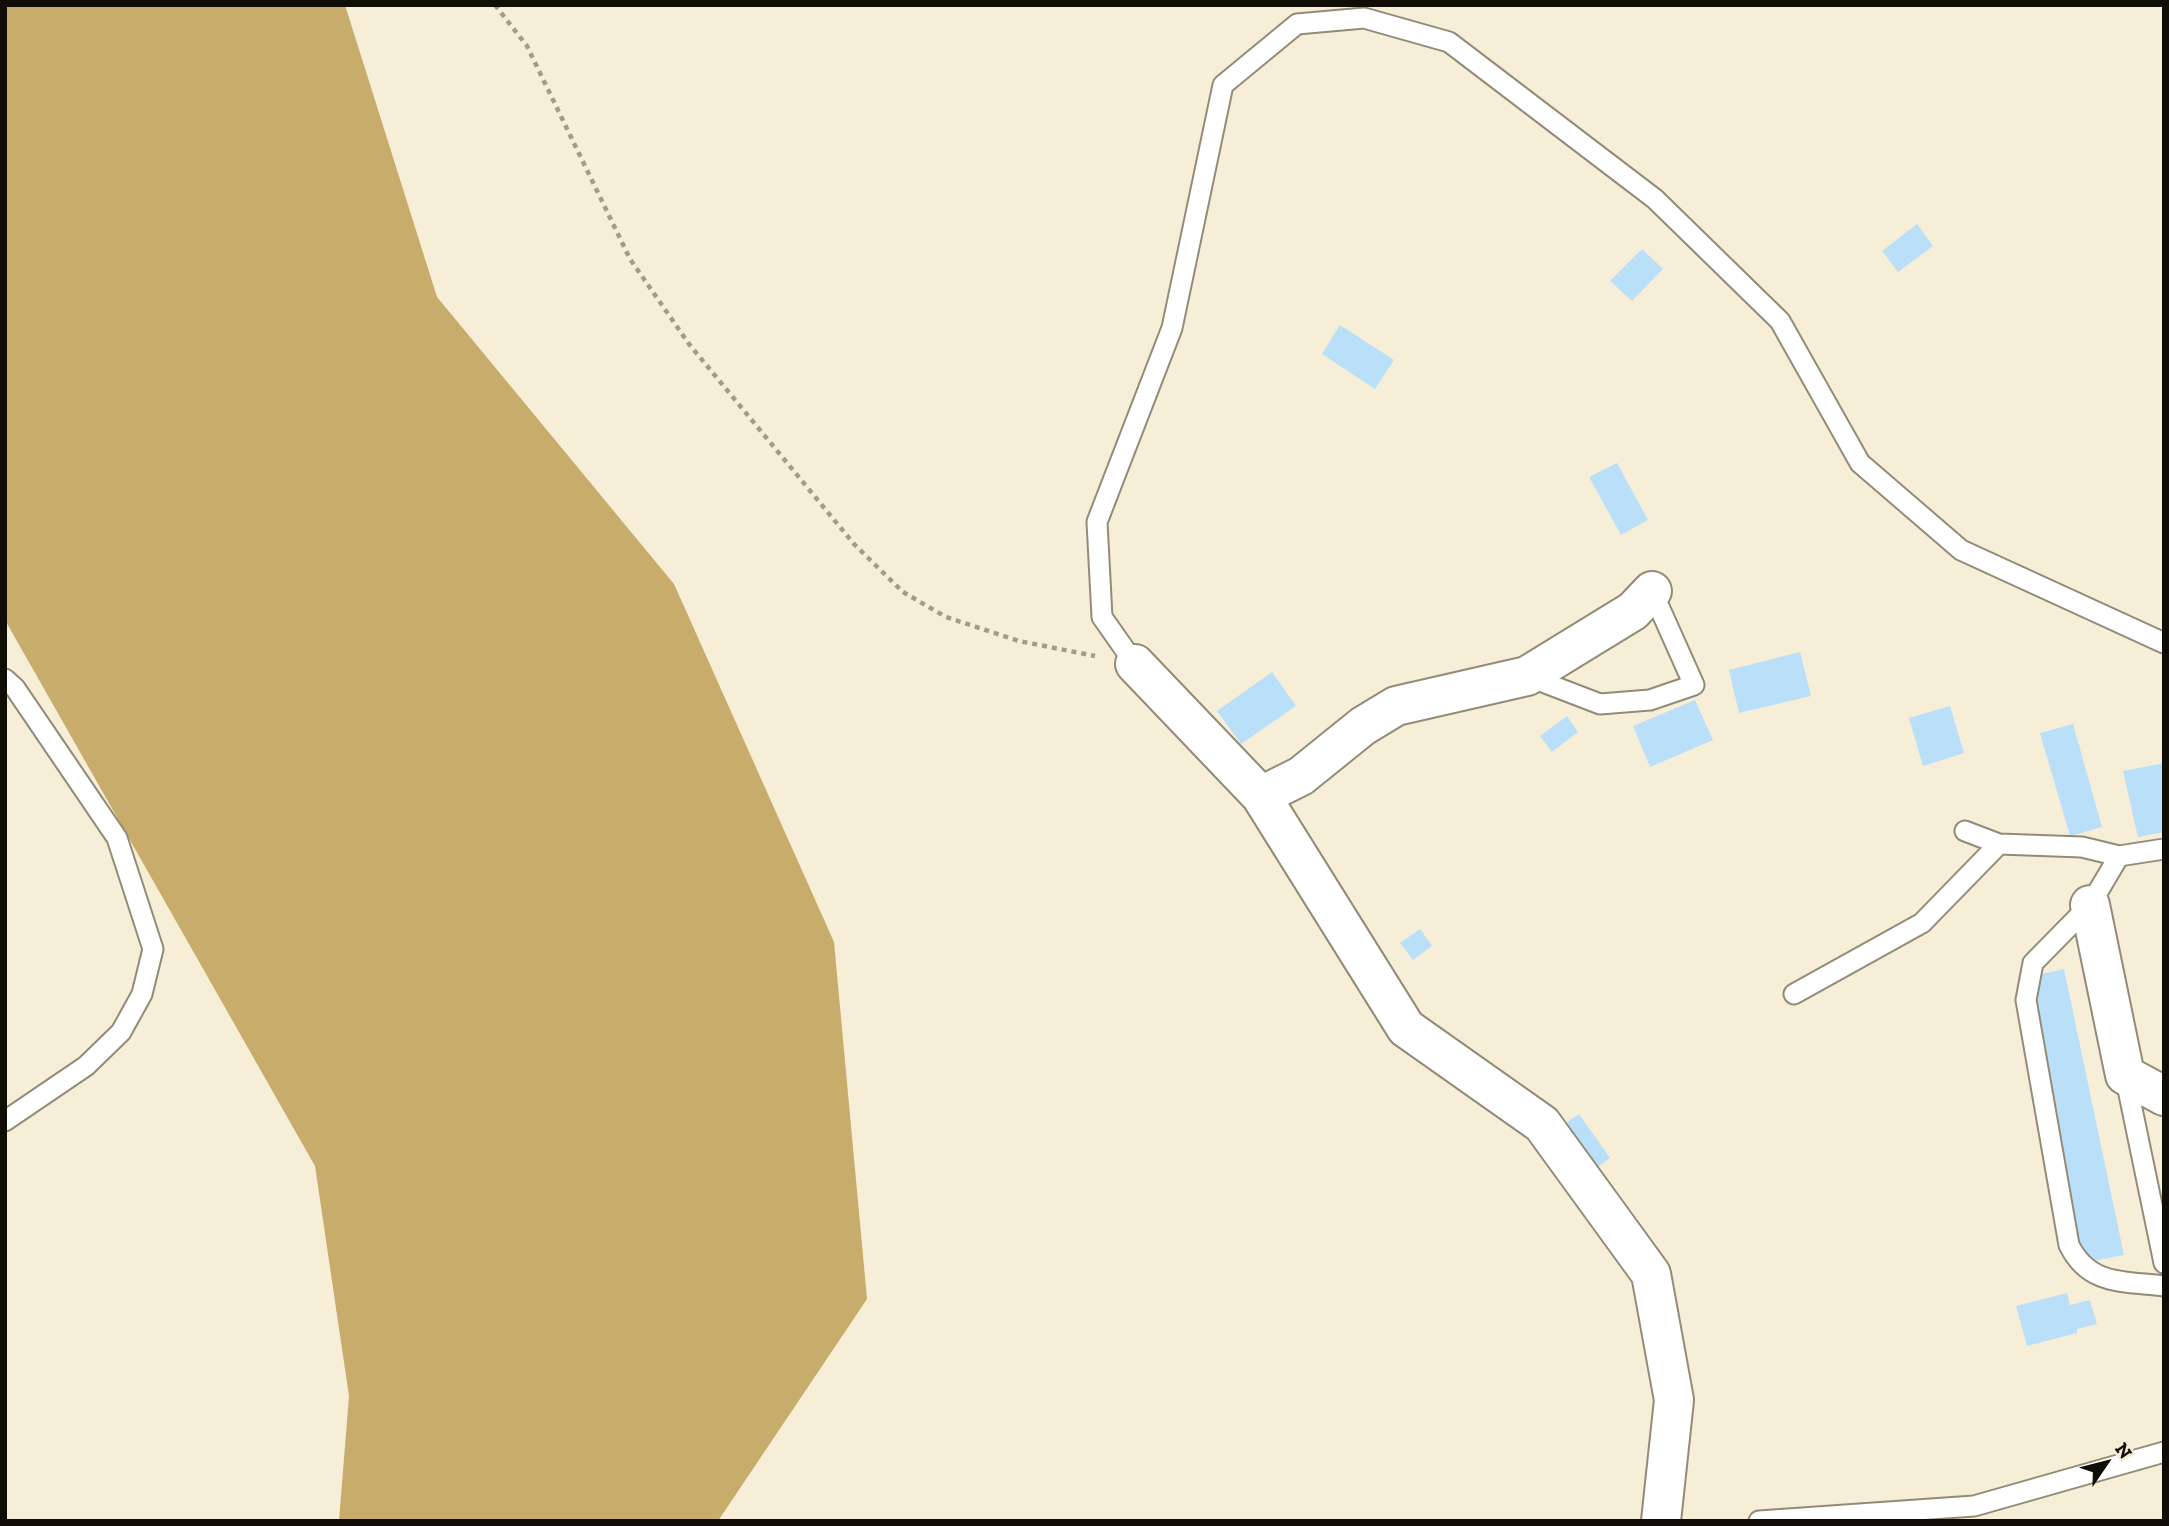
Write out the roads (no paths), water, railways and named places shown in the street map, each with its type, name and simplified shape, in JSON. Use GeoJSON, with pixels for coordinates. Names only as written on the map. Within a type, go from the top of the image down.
{"type":"FeatureCollection","features":[{"type":"Feature","properties":{"kind":"street"},"geometry":{"type":"LineString","coordinates":[[1261,796],[1301,776],[1363,726],[1396,706],[1527,676],[1633,611],[1652,591]]}},
{"type":"Feature","properties":{"kind":"street"},"geometry":{"type":"LineString","coordinates":[[1135,664],[1261,796],[1406,1027],[1542,1124],[1651,1274],[1674,1400],[1661,1521]]}},
{"type":"Feature","properties":{"kind":"street"},"geometry":{"type":"LineString","coordinates":[[2090,905],[2125,1075],[2164,1096]]}},
{"type":"Feature","properties":{"kind":"lane"},"geometry":{"type":"LineString","coordinates":[[1135,664],[1102,617],[1097,522],[1172,328],[1223,85],[1297,24],[1364,18],[1449,42],[1655,199],[1780,321],[1860,463],[1961,550],[2164,643]]}},
{"type":"Feature","properties":{"kind":"lane"},"geometry":{"type":"LineString","coordinates":[[1527,676],[1601,704],[1650,700],[1694,685],[1652,591]]}},
{"type":"Feature","properties":{"kind":"lane"},"geometry":{"type":"LineString","coordinates":[[5,678],[15,688],[117,838],[153,949],[142,993],[121,1032],[86,1066],[5,1121]]}},
{"type":"Feature","properties":{"kind":"lane"},"geometry":{"type":"LineString","coordinates":[[1965,831],[1998,844],[2082,847],[2119,856],[2164,849]]}},
{"type":"Feature","properties":{"kind":"lane"},"geometry":{"type":"LineString","coordinates":[[1794,994],[1922,923],[1998,844]]}},
{"type":"Feature","properties":{"kind":"lane"},"geometry":{"type":"LineString","coordinates":[[2119,856],[2090,905],[2033,963],[2026,1000],[2069,1245],[2082,1266],[2102,1278],[2164,1286]]}},
{"type":"Feature","properties":{"kind":"lane"},"geometry":{"type":"LineString","coordinates":[[2125,1075],[2164,1263]]}},
{"type":"Feature","properties":{"kind":"lane"},"geometry":{"type":"LineString","coordinates":[[1759,1521],[1974,1506],[2164,1452]]}}]}
